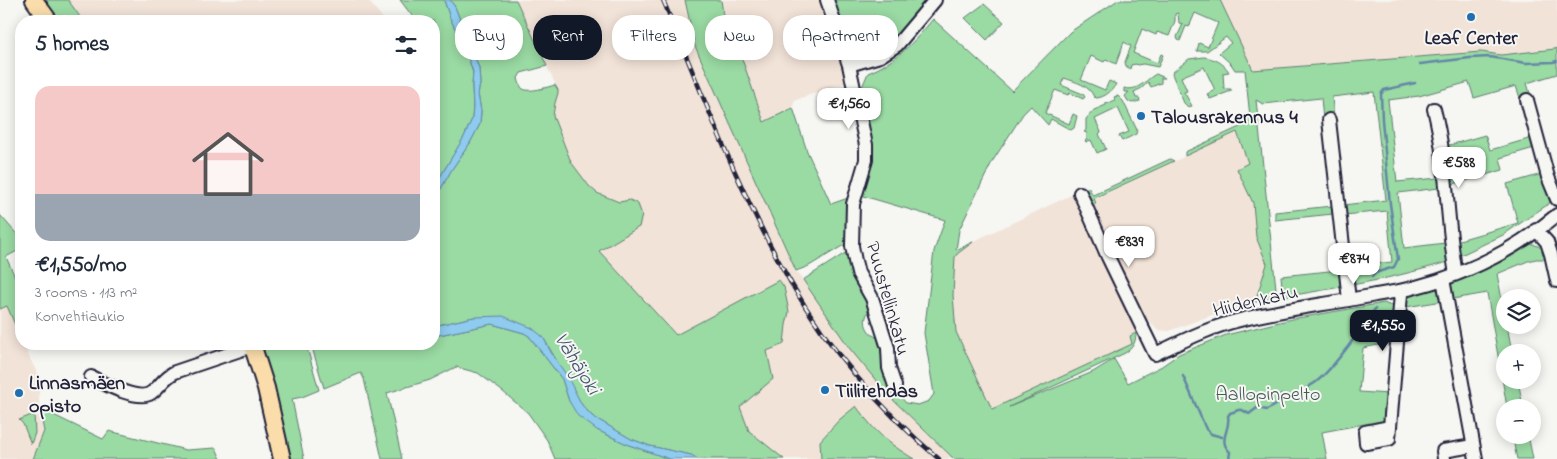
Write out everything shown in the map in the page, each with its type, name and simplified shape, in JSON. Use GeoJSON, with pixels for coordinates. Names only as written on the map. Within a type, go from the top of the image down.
{"type":"FeatureCollection","features":[{"type":"Feature","properties":{"kind":"main road"},"geometry":{"type":"LineString","coordinates":[[34,0],[45,15]]}},
{"type":"Feature","properties":{"kind":"main road"},"geometry":{"type":"LineString","coordinates":[[254,350],[266,388],[282,459]]}},
{"type":"Feature","properties":{"kind":"street","name":"Puustellinkatu"},"geometry":{"type":"LineString","coordinates":[[827,0],[849,65],[866,145],[866,160],[853,204],[852,246],[858,273],[872,298],[888,348],[889,368],[895,386]]}},
{"type":"Feature","properties":{"kind":"street"},"geometry":{"type":"LineString","coordinates":[[849,65],[880,56],[897,45],[935,0]]}},
{"type":"Feature","properties":{"kind":"street"},"geometry":{"type":"LineString","coordinates":[[1527,100],[1548,177],[1557,199]]}},
{"type":"Feature","properties":{"kind":"street"},"geometry":{"type":"LineString","coordinates":[[1434,109],[1442,157],[1449,277],[1476,459]]}},
{"type":"Feature","properties":{"kind":"street"},"geometry":{"type":"LineString","coordinates":[[1329,120],[1348,300]]}},
{"type":"Feature","properties":{"kind":"street","name":"Hiidenkatu"},"geometry":{"type":"LineString","coordinates":[[1080,193],[1108,257],[1155,354],[1209,329],[1239,320],[1402,290],[1449,277],[1498,255],[1557,215]]}},
{"type":"Feature","properties":{"kind":"street"},"geometry":{"type":"LineString","coordinates":[[1536,230],[1547,242],[1557,281]]}},
{"type":"Feature","properties":{"kind":"street"},"geometry":{"type":"LineString","coordinates":[[1390,427],[1402,290]]}},
{"type":"Feature","properties":{"kind":"street"},"geometry":{"type":"LineString","coordinates":[[91,377],[114,389],[146,395],[175,372],[238,350]]}},
{"type":"Feature","properties":{"kind":"street"},"geometry":{"type":"LineString","coordinates":[[1444,459],[1443,451],[1473,446]]}},
{"type":"Feature","properties":{"kind":"shaded area"},"geometry":{"type":"Polygon","coordinates":[[[68,0],[368,0],[380,15],[79,15],[68,0]]]}},
{"type":"Feature","properties":{"kind":"shaded area"},"geometry":{"type":"Polygon","coordinates":[[[516,0],[685,0],[691,15],[612,15],[612,60],[695,60],[695,24],[705,49],[705,60],[710,60],[796,271],[944,450],[954,459],[914,459],[891,445],[871,427],[856,406],[839,420],[820,441],[821,459],[784,459],[749,431],[740,407],[772,379],[767,351],[784,344],[789,312],[779,281],[676,335],[599,251],[639,227],[619,202],[601,195],[589,186],[571,162],[553,116],[558,90],[544,60],[602,60],[602,15],[533,15],[533,36],[516,0]]]}},
{"type":"Feature","properties":{"kind":"shaded area"},"geometry":{"type":"Polygon","coordinates":[[[721,0],[822,0],[827,15],[783,15],[783,60],[842,60],[845,70],[845,83],[794,101],[793,108],[764,122],[742,60],[773,60],[773,15],[723,15],[721,0]]]}},
{"type":"Feature","properties":{"kind":"shaded area","name":"Leaf Center"},"geometry":{"type":"Polygon","coordinates":[[[1220,0],[1557,0],[1557,48],[1501,55],[1481,52],[1253,70],[1220,0]]]}},
{"type":"Feature","properties":{"kind":"shaded area"},"geometry":{"type":"Polygon","coordinates":[[[1258,122],[1277,298],[1220,312],[1169,331],[1157,330],[1148,320],[1134,327],[1136,338],[1128,351],[992,414],[944,309],[955,250],[1086,188],[1094,199],[1258,122]]]}},
{"type":"Feature","properties":{"kind":"shaded area","name":"Linnasmäen opisto"},"geometry":{"type":"Polygon","coordinates":[[[7,306],[15,325],[15,350],[26,350],[39,377],[39,408],[44,431],[33,459],[0,459],[0,309],[7,306]]]}},
{"type":"Feature","properties":{"kind":"green space"},"geometry":{"type":"Polygon","coordinates":[[[41,0],[68,0],[79,15],[52,15],[41,0]]]}},
{"type":"Feature","properties":{"kind":"green space"},"geometry":{"type":"Polygon","coordinates":[[[400,0],[444,0],[455,28],[455,60],[469,60],[473,73],[472,119],[464,137],[440,177],[440,15],[411,15],[400,0]]]}},
{"type":"Feature","properties":{"kind":"green space"},"geometry":{"type":"Polygon","coordinates":[[[450,0],[516,0],[533,36],[533,60],[544,60],[547,66],[521,73],[518,78],[521,87],[530,90],[555,85],[558,93],[553,116],[571,162],[589,186],[597,193],[619,202],[630,200],[638,204],[642,215],[639,227],[599,251],[676,335],[779,280],[784,287],[789,312],[784,344],[767,351],[773,379],[740,407],[749,431],[784,459],[698,459],[691,455],[650,446],[631,439],[592,416],[582,405],[543,337],[474,317],[440,325],[440,190],[480,124],[479,68],[476,60],[523,60],[523,15],[458,15],[450,0]]]}},
{"type":"Feature","properties":{"kind":"green space"},"geometry":{"type":"Polygon","coordinates":[[[685,0],[721,0],[723,15],[705,15],[705,60],[742,60],[764,122],[793,108],[807,151],[831,204],[848,198],[849,242],[809,266],[796,271],[695,46],[695,15],[688,15],[685,0]]]}},
{"type":"Feature","properties":{"kind":"green space"},"geometry":{"type":"Polygon","coordinates":[[[833,0],[927,0],[898,33],[898,15],[838,15],[833,0]]]}},
{"type":"Feature","properties":{"kind":"green space","name":"Aallopinpelto"},"geometry":{"type":"Polygon","coordinates":[[[1118,0],[1220,0],[1253,70],[1481,52],[1501,55],[1557,48],[1557,74],[1527,83],[1533,104],[1523,107],[1516,86],[1474,98],[1469,82],[1419,96],[1388,100],[1397,182],[1438,178],[1439,188],[1398,193],[1404,248],[1445,243],[1447,262],[1352,285],[1350,267],[1392,262],[1387,211],[1344,215],[1343,205],[1386,200],[1374,92],[1332,97],[1334,119],[1323,120],[1321,98],[1263,104],[1256,100],[1277,298],[1255,302],[1267,264],[1256,237],[1253,203],[1237,169],[1248,163],[1237,132],[1185,156],[1185,152],[1244,125],[1241,119],[1250,117],[1245,70],[1235,70],[1219,53],[1231,43],[1226,37],[1207,51],[1197,51],[1199,43],[1208,47],[1218,23],[1195,13],[1189,27],[1186,26],[1180,41],[1177,37],[1183,24],[1179,23],[1178,13],[1175,14],[1175,21],[1169,36],[1157,32],[1156,35],[1142,29],[1133,53],[1157,63],[1161,54],[1163,55],[1158,67],[1136,64],[1131,65],[1130,69],[1126,66],[1125,62],[1131,46],[1124,42],[1116,64],[1106,59],[1104,62],[1091,56],[1081,80],[1105,90],[1109,81],[1116,84],[1105,95],[1097,98],[1094,97],[1085,87],[1064,78],[1061,85],[1083,94],[1085,97],[1083,99],[1070,93],[1068,95],[1055,90],[1045,113],[1069,124],[1073,114],[1077,116],[1074,128],[1071,130],[1051,119],[1048,125],[1031,106],[1023,114],[992,162],[959,230],[956,250],[973,242],[955,257],[953,295],[956,332],[992,409],[1132,344],[1130,336],[1136,333],[1134,344],[1125,353],[1009,407],[1093,372],[1114,359],[1128,383],[1162,366],[1179,354],[1226,335],[1292,319],[1384,303],[1396,308],[1393,342],[1363,348],[1359,392],[1389,394],[1386,420],[1322,432],[1327,459],[954,459],[888,395],[850,349],[803,280],[850,250],[870,305],[865,320],[866,327],[872,335],[878,338],[888,383],[906,403],[918,405],[929,401],[934,394],[924,333],[934,251],[945,220],[860,195],[860,100],[865,97],[862,87],[868,73],[892,60],[898,60],[898,55],[919,36],[933,19],[1012,91],[1070,32],[1118,0]]]}},
{"type":"Feature","properties":{"kind":"green space"},"geometry":{"type":"Polygon","coordinates":[[[984,4],[1004,22],[987,40],[965,18],[984,4]]]}},
{"type":"Feature","properties":{"kind":"green space"},"geometry":{"type":"Polygon","coordinates":[[[1204,57],[1218,62],[1227,69],[1229,72],[1223,73],[1224,89],[1231,89],[1231,91],[1210,99],[1207,94],[1215,90],[1204,67],[1181,77],[1187,91],[1184,92],[1192,106],[1188,107],[1184,103],[1172,74],[1189,59],[1204,57]]]}},
{"type":"Feature","properties":{"kind":"green space"},"geometry":{"type":"Polygon","coordinates":[[[1156,74],[1165,78],[1161,78],[1161,83],[1151,87],[1148,82],[1134,92],[1136,98],[1139,98],[1140,101],[1132,103],[1128,101],[1125,96],[1129,92],[1124,92],[1124,88],[1137,87],[1156,74]]]}},
{"type":"Feature","properties":{"kind":"green space"},"geometry":{"type":"Polygon","coordinates":[[[1118,96],[1123,101],[1137,130],[1136,134],[1122,141],[1119,136],[1129,132],[1118,108],[1095,119],[1106,149],[1097,153],[1091,140],[1085,141],[1087,139],[1087,133],[1084,132],[1086,130],[1086,119],[1094,110],[1106,105],[1106,102],[1109,103],[1115,100],[1114,97],[1118,96]]]}},
{"type":"Feature","properties":{"kind":"green space"},"geometry":{"type":"Polygon","coordinates":[[[1485,135],[1490,150],[1532,138],[1534,148],[1500,158],[1503,170],[1450,185],[1446,146],[1485,135]]]}},
{"type":"Feature","properties":{"kind":"green space"},"geometry":{"type":"Polygon","coordinates":[[[1170,159],[1174,161],[1094,198],[1096,204],[1090,205],[1084,190],[1088,187],[1093,195],[1170,159]]]}},
{"type":"Feature","properties":{"kind":"green space"},"geometry":{"type":"Polygon","coordinates":[[[1542,174],[1550,203],[1503,235],[1457,257],[1456,241],[1518,223],[1507,184],[1542,174]]]}},
{"type":"Feature","properties":{"kind":"green space"},"geometry":{"type":"Polygon","coordinates":[[[1332,206],[1333,214],[1275,220],[1275,212],[1332,206]]]}},
{"type":"Feature","properties":{"kind":"green space"},"geometry":{"type":"Polygon","coordinates":[[[0,215],[15,232],[15,252],[6,257],[15,277],[15,325],[7,306],[0,309],[0,215]]]}},
{"type":"Feature","properties":{"kind":"green space"},"geometry":{"type":"Polygon","coordinates":[[[1533,244],[1542,248],[1549,259],[1528,261],[1497,274],[1500,289],[1496,289],[1496,334],[1509,334],[1511,344],[1496,344],[1487,293],[1453,299],[1450,287],[1455,280],[1523,246],[1533,244]]]}},
{"type":"Feature","properties":{"kind":"green space"},"geometry":{"type":"Polygon","coordinates":[[[1339,270],[1341,287],[1283,297],[1281,276],[1339,270]]]}},
{"type":"Feature","properties":{"kind":"green space"},"geometry":{"type":"Polygon","coordinates":[[[1432,288],[1440,291],[1443,301],[1406,307],[1408,298],[1411,295],[1432,288]]]}},
{"type":"Feature","properties":{"kind":"green space"},"geometry":{"type":"Polygon","coordinates":[[[492,324],[524,333],[529,336],[562,379],[569,401],[597,430],[629,445],[670,459],[555,459],[547,440],[528,413],[478,373],[456,367],[430,380],[387,393],[402,459],[382,459],[361,373],[324,388],[313,350],[440,350],[440,335],[492,324]]]}},
{"type":"Feature","properties":{"kind":"green space"},"geometry":{"type":"Polygon","coordinates":[[[261,350],[308,350],[319,390],[292,399],[304,459],[289,459],[261,350]]]}},
{"type":"Feature","properties":{"kind":"green space"},"geometry":{"type":"Polygon","coordinates":[[[1504,389],[1520,389],[1522,399],[1506,399],[1504,389]]]}},
{"type":"Feature","properties":{"kind":"green space"},"geometry":{"type":"Polygon","coordinates":[[[856,406],[882,436],[914,459],[821,459],[820,441],[839,420],[856,406]]]}},
{"type":"Feature","properties":{"kind":"green space"},"geometry":{"type":"Polygon","coordinates":[[[39,408],[103,439],[109,431],[186,450],[216,448],[221,459],[33,459],[44,431],[39,408]]]}},
{"type":"Feature","properties":{"kind":"green space"},"geometry":{"type":"Polygon","coordinates":[[[34,414],[35,433],[31,444],[23,424],[19,420],[34,414]]]}},
{"type":"Feature","properties":{"kind":"green space"},"geometry":{"type":"Polygon","coordinates":[[[1514,444],[1530,444],[1533,459],[1517,459],[1514,444]]]}},
{"type":"Feature","properties":{"kind":"water"},"geometry":{"type":"Polygon","coordinates":[[[444,0],[450,0],[458,15],[455,15],[455,28],[444,0]]]}},
{"type":"Feature","properties":{"kind":"water"},"geometry":{"type":"Polygon","coordinates":[[[469,60],[476,60],[479,68],[480,124],[440,190],[440,177],[464,137],[472,119],[473,72],[469,60]]]}},
{"type":"Feature","properties":{"kind":"water"},"geometry":{"type":"Polygon","coordinates":[[[503,316],[532,328],[543,337],[582,405],[592,416],[631,439],[650,446],[691,455],[698,459],[670,459],[629,445],[597,430],[578,416],[569,401],[562,379],[529,336],[524,333],[492,324],[440,335],[440,325],[474,317],[503,316]]]}},
{"type":"Feature","properties":{"kind":"waterway"},"geometry":{"type":"LineString","coordinates":[[1420,64],[1490,57],[1526,63],[1557,61]]}},
{"type":"Feature","properties":{"kind":"waterway"},"geometry":{"type":"LineString","coordinates":[[1372,277],[1375,273],[1394,267],[1398,259],[1390,204],[1381,94],[1384,90],[1415,83]]}},
{"type":"Feature","properties":{"kind":"waterway"},"geometry":{"type":"LineString","coordinates":[[1229,459],[1230,452],[1226,448],[1224,439],[1230,413],[1241,410],[1249,414],[1257,408],[1267,410],[1276,405],[1279,396],[1294,398],[1305,395],[1309,386],[1325,374],[1344,352],[1375,309]]}},
{"type":"Feature","properties":{"kind":"waterway"},"geometry":{"type":"LineString","coordinates":[[1183,376],[1206,429],[1211,434],[1222,437]]}},
{"type":"Feature","properties":{"kind":"railway"},"geometry":{"type":"LineString","coordinates":[[663,0],[738,179],[772,249],[806,308],[857,377],[897,420],[939,459]]}},
{"type":"Feature","properties":{"kind":"place","name":"Leaf Center"},"geometry":{"type":"Point","coordinates":[1471,17]}},
{"type":"Feature","properties":{"kind":"place","name":"Talousrakennus 4"},"geometry":{"type":"Point","coordinates":[1141,116]}},
{"type":"Feature","properties":{"kind":"place","name":"Tiilitehdas"},"geometry":{"type":"Point","coordinates":[825,390]}},
{"type":"Feature","properties":{"kind":"place","name":"Linnasmäen opisto"},"geometry":{"type":"Point","coordinates":[19,393]}},
{"type":"Feature","properties":{"kind":"water label","name":"Vähäjoki"},"geometry":{"type":"Point","coordinates":[578,363]}}]}
